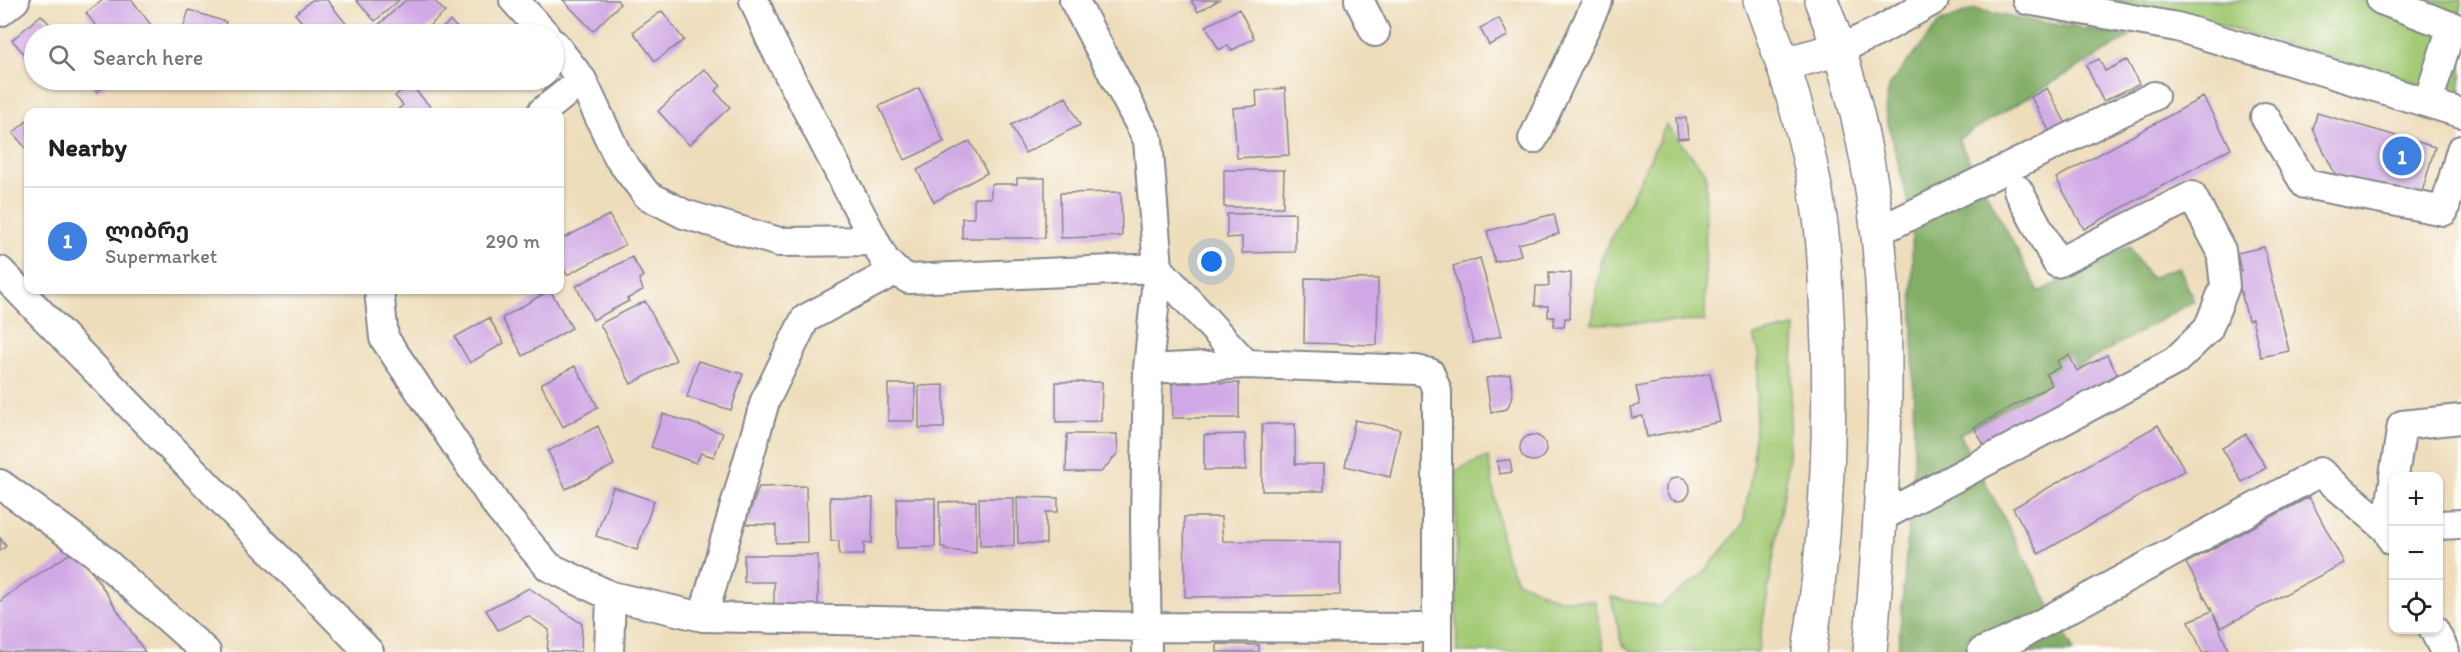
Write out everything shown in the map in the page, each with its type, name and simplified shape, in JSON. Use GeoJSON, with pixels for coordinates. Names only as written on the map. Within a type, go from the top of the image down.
{"type":"FeatureCollection","features":[{"type":"Feature","properties":{"kind":"main road"},"geometry":{"type":"LineString","coordinates":[[1760,0],[1784,64],[1820,218],[1828,355],[1824,509],[1817,598],[1809,652]]}},
{"type":"Feature","properties":{"kind":"main road"},"geometry":{"type":"LineString","coordinates":[[1821,0],[1840,49],[1862,131],[1879,231],[1885,343],[1881,517],[1870,652]]}},
{"type":"Feature","properties":{"kind":"main road"},"geometry":{"type":"LineString","coordinates":[[1784,64],[1840,49]]}},
{"type":"Feature","properties":{"kind":"street"},"geometry":{"type":"LineString","coordinates":[[0,12],[15,0]]}},
{"type":"Feature","properties":{"kind":"street"},"geometry":{"type":"LineString","coordinates":[[514,0],[536,24]]}},
{"type":"Feature","properties":{"kind":"street"},"geometry":{"type":"LineString","coordinates":[[754,0],[770,38],[884,259],[895,271],[909,279],[1158,268]]}},
{"type":"Feature","properties":{"kind":"street"},"geometry":{"type":"LineString","coordinates":[[1074,0],[1148,140],[1158,268],[1148,369],[1145,519],[1147,639]]}},
{"type":"Feature","properties":{"kind":"street"},"geometry":{"type":"LineString","coordinates":[[1359,0],[1375,32]]}},
{"type":"Feature","properties":{"kind":"street"},"geometry":{"type":"LineString","coordinates":[[1533,139],[1598,0]]}},
{"type":"Feature","properties":{"kind":"street"},"geometry":{"type":"LineString","coordinates":[[1840,49],[1879,32],[1934,0]]}},
{"type":"Feature","properties":{"kind":"street"},"geometry":{"type":"LineString","coordinates":[[2027,0],[2177,27],[2461,113]]}},
{"type":"Feature","properties":{"kind":"street"},"geometry":{"type":"LineString","coordinates":[[2381,0],[2456,28],[2428,102]]}},
{"type":"Feature","properties":{"kind":"street"},"geometry":{"type":"LineString","coordinates":[[564,57],[582,80],[618,157],[647,195],[684,214],[779,242],[875,241]]}},
{"type":"Feature","properties":{"kind":"street"},"geometry":{"type":"LineString","coordinates":[[547,108],[582,80]]}},
{"type":"Feature","properties":{"kind":"street"},"geometry":{"type":"LineString","coordinates":[[1879,231],[2154,96]]}},
{"type":"Feature","properties":{"kind":"street"},"geometry":{"type":"LineString","coordinates":[[2265,117],[2305,184],[2444,210],[2461,150]]}},
{"type":"Feature","properties":{"kind":"street"},"geometry":{"type":"LineString","coordinates":[[1881,517],[2175,361],[2208,328],[2224,286],[2221,250],[2192,196],[2058,263],[2018,190]]}},
{"type":"Feature","properties":{"kind":"street"},"geometry":{"type":"LineString","coordinates":[[1158,268],[1246,364]]}},
{"type":"Feature","properties":{"kind":"street"},"geometry":{"type":"LineString","coordinates":[[0,270],[369,652]]}},
{"type":"Feature","properties":{"kind":"street"},"geometry":{"type":"LineString","coordinates":[[703,616],[765,401],[805,319],[895,271]]}},
{"type":"Feature","properties":{"kind":"street"},"geometry":{"type":"LineString","coordinates":[[380,294],[384,338],[500,510],[549,567],[611,596],[703,616],[1147,639],[1437,640],[1437,391],[1430,373],[1416,370],[1246,364],[1148,369]]}},
{"type":"Feature","properties":{"kind":"street"},"geometry":{"type":"LineString","coordinates":[[2395,472],[2402,425],[2461,419]]}},
{"type":"Feature","properties":{"kind":"street"},"geometry":{"type":"LineString","coordinates":[[1982,652],[2013,639],[2320,472],[2389,532]]}},
{"type":"Feature","properties":{"kind":"street"},"geometry":{"type":"LineString","coordinates":[[0,484],[95,553],[206,652]]}},
{"type":"Feature","properties":{"kind":"street"},"geometry":{"type":"LineString","coordinates":[[2443,525],[2461,524]]}},
{"type":"Feature","properties":{"kind":"street"},"geometry":{"type":"LineString","coordinates":[[609,652],[611,596]]}},
{"type":"Feature","properties":{"kind":"street"},"geometry":{"type":"LineString","coordinates":[[2436,634],[2445,652]]}},
{"type":"Feature","properties":{"kind":"green space"},"geometry":{"type":"Polygon","coordinates":[[[2091,0],[2461,0],[2461,98],[2382,72],[2197,19],[2091,0]]]}},
{"type":"Feature","properties":{"kind":"green space"},"geometry":{"type":"Polygon","coordinates":[[[1975,9],[2014,18],[2131,36],[1958,139],[2039,292],[2129,246],[2150,278],[2179,267],[2194,301],[1960,434],[2074,652],[1898,652],[1914,460],[1912,217],[1887,119],[1886,100],[1890,84],[1939,23],[1975,9]]]}},
{"type":"Feature","properties":{"kind":"green space"},"geometry":{"type":"Polygon","coordinates":[[[1666,125],[1706,173],[1705,321],[1592,324],[1601,260],[1666,125]]]}},
{"type":"Feature","properties":{"kind":"green space"},"geometry":{"type":"Polygon","coordinates":[[[1795,327],[1787,475],[1758,652],[1634,652],[1622,645],[1611,597],[1659,607],[1702,575],[1743,524],[1753,463],[1759,353],[1754,336],[1795,327]]]}},
{"type":"Feature","properties":{"kind":"green space"},"geometry":{"type":"Polygon","coordinates":[[[1488,457],[1504,553],[1517,581],[1558,599],[1595,601],[1604,652],[1457,652],[1455,471],[1488,457]]]}},
{"type":"Feature","properties":{"kind":"building"},"geometry":{"type":"Polygon","coordinates":[[[103,0],[132,0],[150,24],[94,24],[86,13],[103,0]]]}},
{"type":"Feature","properties":{"kind":"building"},"geometry":{"type":"Polygon","coordinates":[[[312,0],[327,0],[346,24],[304,24],[295,14],[312,0]]]}},
{"type":"Feature","properties":{"kind":"building"},"geometry":{"type":"Polygon","coordinates":[[[356,0],[399,0],[375,21],[356,0]]]}},
{"type":"Feature","properties":{"kind":"building"},"geometry":{"type":"Polygon","coordinates":[[[406,0],[434,0],[445,12],[431,24],[379,24],[406,0]]]}},
{"type":"Feature","properties":{"kind":"building"},"geometry":{"type":"Polygon","coordinates":[[[563,0],[617,0],[620,4],[593,31],[563,0]]]}},
{"type":"Feature","properties":{"kind":"building"},"geometry":{"type":"Polygon","coordinates":[[[1191,0],[1219,0],[1198,12],[1191,0]]]}},
{"type":"Feature","properties":{"kind":"building"},"geometry":{"type":"Polygon","coordinates":[[[1239,9],[1254,38],[1231,51],[1228,45],[1219,50],[1206,26],[1239,9]]]}},
{"type":"Feature","properties":{"kind":"building"},"geometry":{"type":"Polygon","coordinates":[[[189,10],[226,22],[225,24],[184,24],[189,10]]]}},
{"type":"Feature","properties":{"kind":"building"},"geometry":{"type":"Polygon","coordinates":[[[662,11],[684,40],[655,61],[633,32],[662,11]]]}},
{"type":"Feature","properties":{"kind":"building"},"geometry":{"type":"Polygon","coordinates":[[[41,15],[50,24],[31,24],[41,15]]]}},
{"type":"Feature","properties":{"kind":"building"},"geometry":{"type":"Polygon","coordinates":[[[1499,18],[1508,36],[1489,45],[1480,28],[1499,18]]]}},
{"type":"Feature","properties":{"kind":"building"},"geometry":{"type":"Polygon","coordinates":[[[24,30],[24,54],[12,40],[24,30]]]}},
{"type":"Feature","properties":{"kind":"building"},"geometry":{"type":"Polygon","coordinates":[[[2099,59],[2105,71],[2127,60],[2139,84],[2103,101],[2086,65],[2099,59]]]}},
{"type":"Feature","properties":{"kind":"building"},"geometry":{"type":"Polygon","coordinates":[[[704,69],[721,86],[715,91],[730,107],[689,145],[658,111],[704,69]]]}},
{"type":"Feature","properties":{"kind":"building"},"geometry":{"type":"Polygon","coordinates":[[[919,88],[944,142],[905,160],[879,106],[919,88]]]}},
{"type":"Feature","properties":{"kind":"building"},"geometry":{"type":"Polygon","coordinates":[[[1285,88],[1289,155],[1237,158],[1233,108],[1257,106],[1256,91],[1285,88]]]}},
{"type":"Feature","properties":{"kind":"building"},"geometry":{"type":"Polygon","coordinates":[[[2047,88],[2066,124],[2050,132],[2031,97],[2047,88]]]}},
{"type":"Feature","properties":{"kind":"building"},"geometry":{"type":"Polygon","coordinates":[[[401,90],[415,90],[431,108],[400,108],[403,105],[395,96],[401,90]]]}},
{"type":"Feature","properties":{"kind":"building"},"geometry":{"type":"Polygon","coordinates":[[[1066,97],[1080,125],[1025,153],[1011,125],[1066,97]]]}},
{"type":"Feature","properties":{"kind":"building"},"geometry":{"type":"Polygon","coordinates":[[[2203,97],[2231,148],[2084,229],[2056,178],[2203,97]]]}},
{"type":"Feature","properties":{"kind":"building"},"geometry":{"type":"Polygon","coordinates":[[[2317,113],[2435,147],[2420,199],[2335,174],[2313,129],[2317,113]]]}},
{"type":"Feature","properties":{"kind":"building"},"geometry":{"type":"Polygon","coordinates":[[[1676,118],[1686,118],[1688,138],[1678,139],[1676,118]]]}},
{"type":"Feature","properties":{"kind":"building"},"geometry":{"type":"Polygon","coordinates":[[[24,123],[24,146],[13,133],[24,123]]]}},
{"type":"Feature","properties":{"kind":"building"},"geometry":{"type":"Polygon","coordinates":[[[970,141],[987,173],[934,202],[917,170],[970,141]]]}},
{"type":"Feature","properties":{"kind":"building"},"geometry":{"type":"Polygon","coordinates":[[[1224,170],[1284,170],[1283,207],[1224,207],[1224,170]]]}},
{"type":"Feature","properties":{"kind":"building"},"geometry":{"type":"Polygon","coordinates":[[[1017,178],[1045,178],[1045,238],[962,238],[962,218],[974,218],[974,198],[991,198],[991,184],[1017,184],[1017,178]]]}},
{"type":"Feature","properties":{"kind":"building"},"geometry":{"type":"Polygon","coordinates":[[[1121,192],[1122,236],[1061,238],[1060,193],[1121,192]]]}},
{"type":"Feature","properties":{"kind":"building"},"geometry":{"type":"Polygon","coordinates":[[[1295,213],[1295,252],[1242,253],[1242,237],[1227,238],[1227,214],[1295,213]]]}},
{"type":"Feature","properties":{"kind":"building"},"geometry":{"type":"Polygon","coordinates":[[[1554,214],[1559,234],[1518,244],[1521,255],[1495,262],[1487,231],[1554,214]]]}},
{"type":"Feature","properties":{"kind":"building"},"geometry":{"type":"Polygon","coordinates":[[[609,215],[625,245],[567,275],[564,269],[564,238],[609,215]]]}},
{"type":"Feature","properties":{"kind":"building"},"geometry":{"type":"Polygon","coordinates":[[[2264,247],[2289,351],[2261,357],[2252,319],[2248,320],[2236,272],[2241,271],[2237,253],[2264,247]]]}},
{"type":"Feature","properties":{"kind":"building"},"geometry":{"type":"Polygon","coordinates":[[[632,257],[643,276],[639,279],[643,290],[627,299],[629,301],[593,320],[576,286],[632,257]]]}},
{"type":"Feature","properties":{"kind":"building"},"geometry":{"type":"Polygon","coordinates":[[[1480,258],[1501,336],[1473,343],[1453,266],[1480,258]]]}},
{"type":"Feature","properties":{"kind":"building"},"geometry":{"type":"Polygon","coordinates":[[[1549,272],[1571,273],[1570,318],[1565,318],[1564,327],[1554,327],[1554,317],[1548,317],[1548,306],[1535,306],[1536,286],[1549,286],[1549,272]]]}},
{"type":"Feature","properties":{"kind":"building"},"geometry":{"type":"Polygon","coordinates":[[[1305,278],[1378,279],[1377,345],[1304,343],[1305,278]]]}},
{"type":"Feature","properties":{"kind":"building"},"geometry":{"type":"Polygon","coordinates":[[[543,294],[552,294],[572,328],[523,356],[502,318],[543,294]]]}},
{"type":"Feature","properties":{"kind":"building"},"geometry":{"type":"Polygon","coordinates":[[[645,301],[676,360],[631,384],[600,324],[645,301]]]}},
{"type":"Feature","properties":{"kind":"building"},"geometry":{"type":"Polygon","coordinates":[[[489,318],[504,343],[470,363],[455,337],[489,318]]]}},
{"type":"Feature","properties":{"kind":"building"},"geometry":{"type":"Polygon","coordinates":[[[2069,355],[2077,371],[2107,355],[2122,383],[1989,454],[1974,427],[2052,385],[2046,374],[2060,367],[2057,361],[2069,355]]]}},
{"type":"Feature","properties":{"kind":"building"},"geometry":{"type":"Polygon","coordinates":[[[698,361],[743,374],[731,410],[687,397],[698,361]]]}},
{"type":"Feature","properties":{"kind":"building"},"geometry":{"type":"Polygon","coordinates":[[[575,366],[598,407],[563,427],[541,384],[575,366]]]}},
{"type":"Feature","properties":{"kind":"building"},"geometry":{"type":"Polygon","coordinates":[[[1710,373],[1720,422],[1647,437],[1643,416],[1632,418],[1630,407],[1640,405],[1636,387],[1710,373]]]}},
{"type":"Feature","properties":{"kind":"building"},"geometry":{"type":"Polygon","coordinates":[[[1510,374],[1513,395],[1507,409],[1491,412],[1486,378],[1510,374]]]}},
{"type":"Feature","properties":{"kind":"building"},"geometry":{"type":"Polygon","coordinates":[[[1192,379],[1220,379],[1220,383],[1239,383],[1239,418],[1173,418],[1172,383],[1192,383],[1192,379]]]}},
{"type":"Feature","properties":{"kind":"building"},"geometry":{"type":"Polygon","coordinates":[[[1056,382],[1102,382],[1101,421],[1056,422],[1056,382]]]}},
{"type":"Feature","properties":{"kind":"building"},"geometry":{"type":"Polygon","coordinates":[[[888,384],[915,384],[915,421],[888,421],[888,384]]]}},
{"type":"Feature","properties":{"kind":"building"},"geometry":{"type":"Polygon","coordinates":[[[944,385],[944,428],[919,428],[919,386],[944,385]]]}},
{"type":"Feature","properties":{"kind":"building"},"geometry":{"type":"Polygon","coordinates":[[[663,414],[723,433],[714,457],[701,453],[696,463],[651,447],[663,414]]]}},
{"type":"Feature","properties":{"kind":"building"},"geometry":{"type":"Polygon","coordinates":[[[1355,420],[1400,429],[1390,477],[1345,466],[1355,420]]]}},
{"type":"Feature","properties":{"kind":"building"},"geometry":{"type":"Polygon","coordinates":[[[1262,424],[1295,424],[1295,464],[1324,464],[1324,491],[1262,491],[1262,424]]]}},
{"type":"Feature","properties":{"kind":"building"},"geometry":{"type":"Polygon","coordinates":[[[2158,425],[2185,470],[2039,554],[2013,508],[2158,425]]]}},
{"type":"Feature","properties":{"kind":"building"},"geometry":{"type":"Polygon","coordinates":[[[598,426],[614,465],[566,489],[548,451],[598,426]]]}},
{"type":"Feature","properties":{"kind":"building"},"geometry":{"type":"Polygon","coordinates":[[[1067,434],[1117,434],[1118,453],[1101,472],[1066,472],[1067,434]]]}},
{"type":"Feature","properties":{"kind":"building"},"geometry":{"type":"Polygon","coordinates":[[[1245,434],[1246,470],[1204,470],[1204,435],[1245,434]]]}},
{"type":"Feature","properties":{"kind":"building"},"geometry":{"type":"Polygon","coordinates":[[[2246,434],[2266,468],[2242,482],[2222,448],[2246,434]]]}},
{"type":"Feature","properties":{"kind":"building"},"geometry":{"type":"Polygon","coordinates":[[[1533,435],[1542,439],[1546,448],[1542,457],[1533,461],[1524,457],[1520,448],[1524,439],[1533,435]]]}},
{"type":"Feature","properties":{"kind":"building"},"geometry":{"type":"Polygon","coordinates":[[[1510,460],[1512,472],[1499,474],[1497,461],[1510,460]]]}},
{"type":"Feature","properties":{"kind":"building"},"geometry":{"type":"Polygon","coordinates":[[[1678,477],[1687,480],[1690,489],[1687,498],[1678,501],[1669,498],[1666,489],[1669,480],[1678,477]]]}},
{"type":"Feature","properties":{"kind":"building"},"geometry":{"type":"Polygon","coordinates":[[[806,486],[807,542],[776,543],[776,525],[745,524],[759,487],[806,486]]]}},
{"type":"Feature","properties":{"kind":"building"},"geometry":{"type":"Polygon","coordinates":[[[613,487],[654,501],[637,550],[596,536],[613,487]]]}},
{"type":"Feature","properties":{"kind":"building"},"geometry":{"type":"Polygon","coordinates":[[[830,497],[873,498],[872,543],[864,543],[864,555],[839,555],[839,541],[831,541],[830,497]]]}},
{"type":"Feature","properties":{"kind":"building"},"geometry":{"type":"Polygon","coordinates":[[[1017,497],[1058,498],[1058,512],[1046,512],[1046,544],[1018,543],[1017,497]]]}},
{"type":"Feature","properties":{"kind":"building"},"geometry":{"type":"Polygon","coordinates":[[[2309,497],[2344,563],[2221,628],[2213,613],[2229,652],[2202,652],[2189,621],[2212,611],[2186,563],[2309,497]]]}},
{"type":"Feature","properties":{"kind":"building"},"geometry":{"type":"Polygon","coordinates":[[[897,498],[935,498],[935,547],[897,548],[897,498]]]}},
{"type":"Feature","properties":{"kind":"building"},"geometry":{"type":"Polygon","coordinates":[[[979,498],[1014,498],[1014,546],[980,546],[979,498]]]}},
{"type":"Feature","properties":{"kind":"building"},"geometry":{"type":"Polygon","coordinates":[[[976,501],[976,553],[945,550],[945,547],[941,547],[939,502],[976,501]]]}},
{"type":"Feature","properties":{"kind":"building"},"geometry":{"type":"Polygon","coordinates":[[[1184,517],[1221,517],[1223,541],[1340,542],[1340,595],[1185,597],[1184,517]]]}},
{"type":"Feature","properties":{"kind":"building"},"geometry":{"type":"Polygon","coordinates":[[[0,538],[6,546],[0,551],[0,538]]]}},
{"type":"Feature","properties":{"kind":"building"},"geometry":{"type":"Polygon","coordinates":[[[77,549],[145,652],[93,652],[92,650],[88,652],[0,652],[0,601],[77,549]]]}},
{"type":"Feature","properties":{"kind":"building"},"geometry":{"type":"Polygon","coordinates":[[[744,555],[818,555],[818,610],[774,610],[774,582],[744,582],[744,555]]]}},
{"type":"Feature","properties":{"kind":"building"},"geometry":{"type":"Polygon","coordinates":[[[529,588],[582,624],[581,652],[547,651],[549,630],[528,616],[498,630],[486,610],[529,588]]]}},
{"type":"Feature","properties":{"kind":"building"},"geometry":{"type":"Polygon","coordinates":[[[1217,644],[1259,645],[1259,652],[1217,652],[1217,644]]]}},
{"type":"Feature","properties":{"kind":"place","name":"ლიბრე"},"geometry":{"type":"Point","coordinates":[2402,156]}}]}
